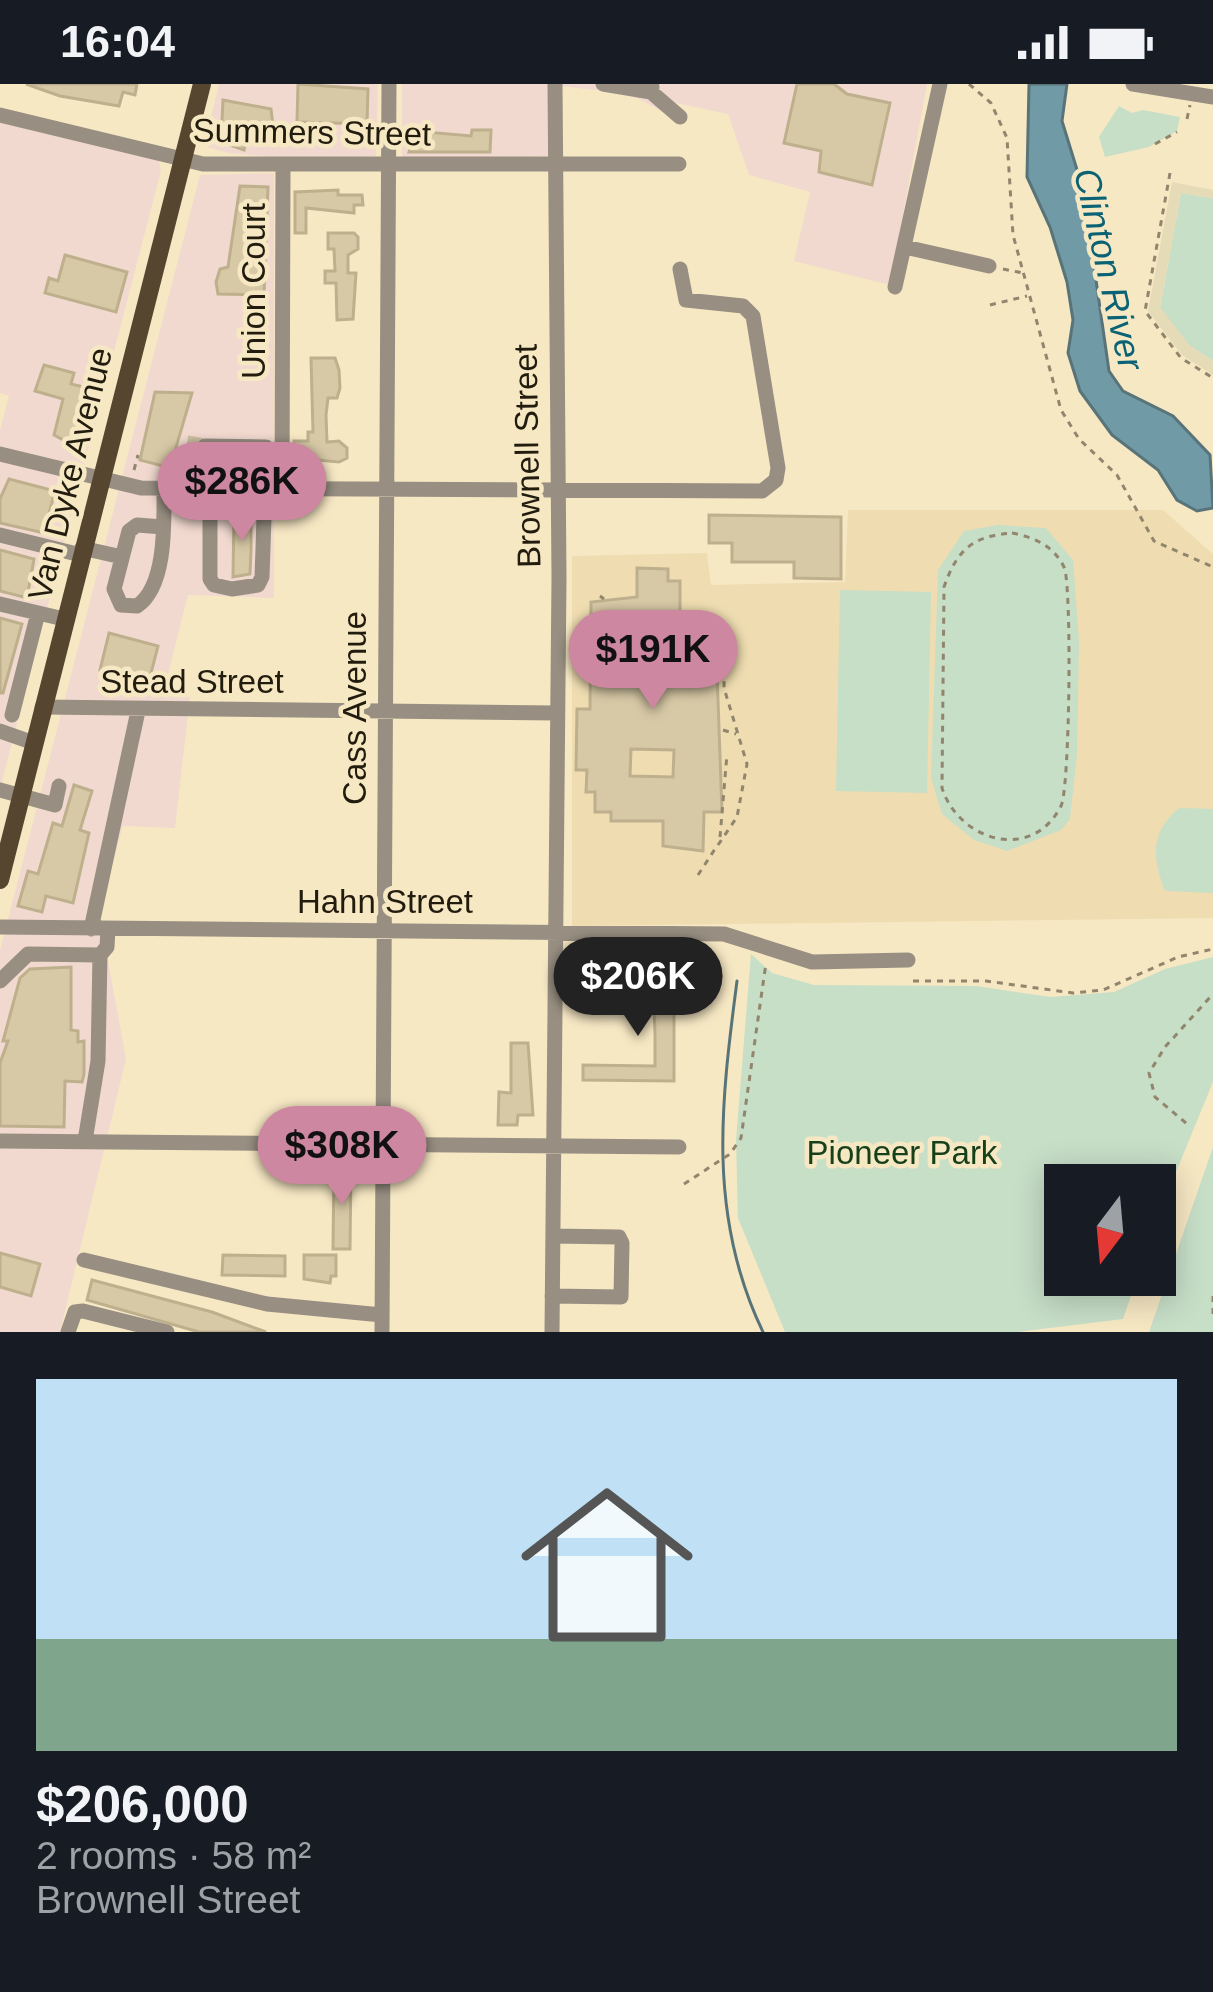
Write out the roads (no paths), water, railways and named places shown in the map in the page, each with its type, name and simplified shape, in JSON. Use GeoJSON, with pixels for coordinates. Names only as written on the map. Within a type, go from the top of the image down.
{"type":"FeatureCollection","features":[{"type":"Feature","properties":{"kind":"main road","name":"Van Dyke Avenue"},"geometry":{"type":"LineString","coordinates":[[0,880],[7,818],[20,797],[202,84]]}},
{"type":"Feature","properties":{"kind":"street","name":"Cass Avenue"},"geometry":{"type":"LineString","coordinates":[[382,1323],[389,84]]}},
{"type":"Feature","properties":{"kind":"street","name":"Brownell Street"},"geometry":{"type":"LineString","coordinates":[[552,1332],[555,84]]}},
{"type":"Feature","properties":{"kind":"street"},"geometry":{"type":"LineString","coordinates":[[603,84],[652,88],[680,118]]}},
{"type":"Feature","properties":{"kind":"street"},"geometry":{"type":"LineString","coordinates":[[896,287],[940,84]]}},
{"type":"Feature","properties":{"kind":"street"},"geometry":{"type":"LineString","coordinates":[[1133,84],[1213,97]]}},
{"type":"Feature","properties":{"kind":"street","name":"Summers Street"},"geometry":{"type":"LineString","coordinates":[[0,115],[182,160],[283,165],[679,164]]}},
{"type":"Feature","properties":{"kind":"street","name":"Union Court"},"geometry":{"type":"LineString","coordinates":[[210,488],[210,579],[214,585],[232,589],[257,585],[264,566],[273,489],[283,165]]}},
{"type":"Feature","properties":{"kind":"street"},"geometry":{"type":"LineString","coordinates":[[904,248],[989,266]]}},
{"type":"Feature","properties":{"kind":"street"},"geometry":{"type":"LineString","coordinates":[[0,454],[99,481],[164,488],[752,492],[776,480],[778,468],[753,316],[743,306],[686,300],[680,269]]}},
{"type":"Feature","properties":{"kind":"street"},"geometry":{"type":"LineString","coordinates":[[205,446],[266,447]]}},
{"type":"Feature","properties":{"kind":"street"},"geometry":{"type":"LineString","coordinates":[[164,488],[164,527],[148,597],[137,606],[122,604],[113,595],[133,526],[164,527]]}},
{"type":"Feature","properties":{"kind":"street"},"geometry":{"type":"LineString","coordinates":[[0,535],[122,557]]}},
{"type":"Feature","properties":{"kind":"street"},"geometry":{"type":"LineString","coordinates":[[0,604],[64,619]]}},
{"type":"Feature","properties":{"kind":"street"},"geometry":{"type":"LineString","coordinates":[[6,713],[38,613]]}},
{"type":"Feature","properties":{"kind":"street"},"geometry":{"type":"LineString","coordinates":[[85,1141],[98,1061],[100,955],[106,947],[99,929],[138,711]]}},
{"type":"Feature","properties":{"kind":"street","name":"Stead Street"},"geometry":{"type":"LineString","coordinates":[[6,713],[557,713]]}},
{"type":"Feature","properties":{"kind":"street"},"geometry":{"type":"LineString","coordinates":[[0,730],[34,743]]}},
{"type":"Feature","properties":{"kind":"street"},"geometry":{"type":"LineString","coordinates":[[0,790],[55,805],[59,787]]}},
{"type":"Feature","properties":{"kind":"street","name":"Hahn Street"},"geometry":{"type":"LineString","coordinates":[[0,927],[724,934],[812,962],[908,960]]}},
{"type":"Feature","properties":{"kind":"street"},"geometry":{"type":"LineString","coordinates":[[1,984],[28,954],[100,955]]}},
{"type":"Feature","properties":{"kind":"street"},"geometry":{"type":"LineString","coordinates":[[0,1141],[679,1147]]}},
{"type":"Feature","properties":{"kind":"street"},"geometry":{"type":"LineString","coordinates":[[552,1296],[621,1297],[622,1243],[620,1237],[553,1236]]}},
{"type":"Feature","properties":{"kind":"street"},"geometry":{"type":"LineString","coordinates":[[84,1260],[285,1308],[382,1323]]}},
{"type":"Feature","properties":{"kind":"street"},"geometry":{"type":"LineString","coordinates":[[68,1332],[76,1312],[83,1311],[166,1332]]}},
{"type":"Feature","properties":{"kind":"water"},"geometry":{"type":"Polygon","coordinates":[[[1029,84],[1067,84],[1062,121],[1083,189],[1109,371],[1123,391],[1173,416],[1210,455],[1213,508],[1197,511],[1177,500],[1158,470],[1112,435],[1080,391],[1068,353],[1073,320],[1067,282],[1050,227],[1027,177],[1029,84]]]}},
{"type":"Feature","properties":{"kind":"waterway"},"geometry":{"type":"LineString","coordinates":[[737,981],[723,1115],[726,1202],[745,1289],[763,1332]]}},
{"type":"Feature","properties":{"kind":"tunnel"},"geometry":{"type":"LineString","coordinates":[[187,443],[205,446]]}},
{"type":"Feature","properties":{"kind":"water label","name":"Clinton River"},"geometry":{"type":"Point","coordinates":[1109,269]}},
{"type":"Feature","properties":{"kind":"park label","name":"Pioneer Park"},"geometry":{"type":"Point","coordinates":[902,1152]}}]}
